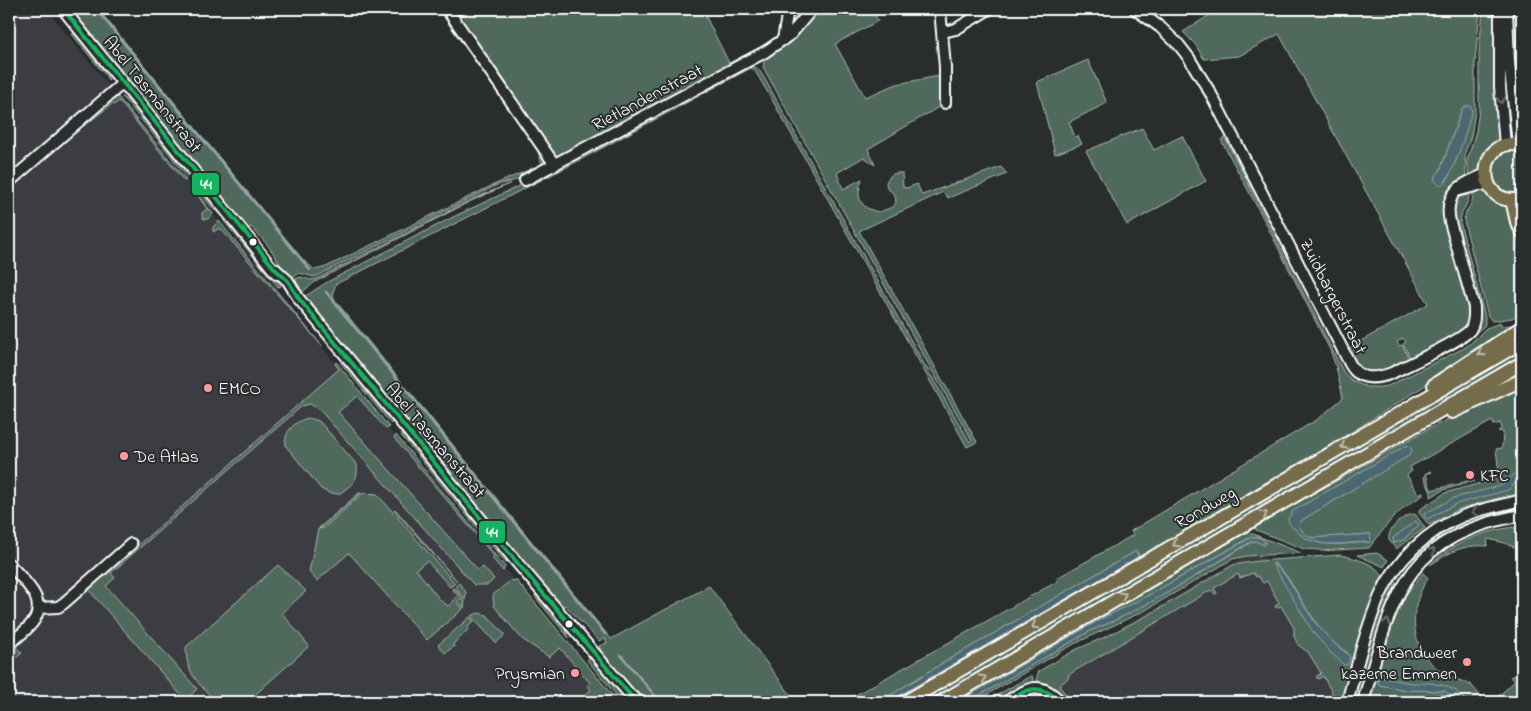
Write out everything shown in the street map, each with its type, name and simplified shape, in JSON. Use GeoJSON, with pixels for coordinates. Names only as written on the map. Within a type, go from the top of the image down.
{"type":"FeatureCollection","features":[{"type":"Feature","properties":{"kind":"main road"},"geometry":{"type":"LineString","coordinates":[[1520,145],[1505,145],[1490,157],[1487,164],[1487,179],[1497,195],[1517,199],[1517,222],[1522,231]]}},
{"type":"Feature","properties":{"kind":"main road"},"geometry":{"type":"LineString","coordinates":[[1386,422],[1427,389],[1522,327]]}},
{"type":"Feature","properties":{"kind":"main road","name":"Rondweg"},"geometry":{"type":"LineString","coordinates":[[905,702],[1522,342]]}},
{"type":"Feature","properties":{"kind":"main road","name":"Rondweg"},"geometry":{"type":"LineString","coordinates":[[941,702],[1522,363]]}},
{"type":"Feature","properties":{"kind":"main road"},"geometry":{"type":"LineString","coordinates":[[1399,435],[1522,380]]}},
{"type":"Feature","properties":{"kind":"street","name":"Abel Tasmanstraat"},"geometry":{"type":"LineString","coordinates":[[63,9],[519,565],[632,699],[640,702]]}},
{"type":"Feature","properties":{"kind":"street"},"geometry":{"type":"LineString","coordinates":[[446,9],[556,164]]}},
{"type":"Feature","properties":{"kind":"street"},"geometry":{"type":"LineString","coordinates":[[783,40],[788,9]]}},
{"type":"Feature","properties":{"kind":"street","name":"Rietlandenstraat"},"geometry":{"type":"LineString","coordinates":[[525,180],[760,55],[791,34],[812,9]]}},
{"type":"Feature","properties":{"kind":"street"},"geometry":{"type":"LineString","coordinates":[[940,9],[946,67],[945,103]]}},
{"type":"Feature","properties":{"kind":"street"},"geometry":{"type":"LineString","coordinates":[[942,32],[956,29],[989,9]]}},
{"type":"Feature","properties":{"kind":"street","name":"Zuidbargerstraat"},"geometry":{"type":"LineString","coordinates":[[1135,9],[1171,37],[1196,69],[1229,127],[1350,364],[1354,371],[1362,376],[1381,377],[1392,373],[1463,336],[1471,328],[1474,307],[1448,216],[1450,201],[1459,186],[1465,182],[1487,179]]}},
{"type":"Feature","properties":{"kind":"street"},"geometry":{"type":"LineString","coordinates":[[1500,9],[1500,87],[1505,145]]}},
{"type":"Feature","properties":{"kind":"street"},"geometry":{"type":"LineString","coordinates":[[1507,9],[1509,62],[1520,145]]}},
{"type":"Feature","properties":{"kind":"street"},"geometry":{"type":"LineString","coordinates":[[9,182],[123,83]]}},
{"type":"Feature","properties":{"kind":"street"},"geometry":{"type":"LineString","coordinates":[[1347,702],[1371,619],[1380,595],[1403,561],[1423,540],[1444,525],[1473,512],[1522,500]]}},
{"type":"Feature","properties":{"kind":"street"},"geometry":{"type":"LineString","coordinates":[[1363,702],[1384,628],[1399,592],[1414,569],[1440,545],[1466,530],[1522,515]]}},
{"type":"Feature","properties":{"kind":"street"},"geometry":{"type":"LineString","coordinates":[[39,608],[58,607],[64,603],[131,544]]}},
{"type":"Feature","properties":{"kind":"street"},"geometry":{"type":"LineString","coordinates":[[1403,561],[1414,569]]}},
{"type":"Feature","properties":{"kind":"street"},"geometry":{"type":"LineString","coordinates":[[9,564],[36,595],[39,608],[34,621],[9,644]]}},
{"type":"Feature","properties":{"kind":"street"},"geometry":{"type":"LineString","coordinates":[[1006,702],[1029,688],[1035,687],[1051,692],[1061,702]]}},
{"type":"Feature","properties":{"kind":"shaded area"},"geometry":{"type":"Polygon","coordinates":[[[9,9],[46,9],[382,421],[615,702],[9,702],[9,9]]]}},
{"type":"Feature","properties":{"kind":"shaded area"},"geometry":{"type":"Polygon","coordinates":[[[1259,548],[1302,620],[1325,649],[1349,672],[1378,686],[1404,691],[1449,694],[1457,702],[992,702],[1259,548]]]}},
{"type":"Feature","properties":{"kind":"green space"},"geometry":{"type":"Polygon","coordinates":[[[69,9],[98,9],[304,261],[315,270],[326,267],[489,187],[542,164],[537,149],[438,9],[444,9],[546,161],[546,164],[524,178],[497,185],[317,276],[313,277],[300,273],[292,277],[283,269],[272,251],[251,227],[248,229],[69,9]]]}},
{"type":"Feature","properties":{"kind":"green space"},"geometry":{"type":"Polygon","coordinates":[[[449,9],[702,9],[729,63],[764,45],[764,48],[556,158],[552,156],[449,9]]]}},
{"type":"Feature","properties":{"kind":"green space"},"geometry":{"type":"Polygon","coordinates":[[[790,9],[809,9],[786,35],[790,9]]]}},
{"type":"Feature","properties":{"kind":"green space"},"geometry":{"type":"Polygon","coordinates":[[[818,9],[872,9],[878,21],[835,44],[865,97],[897,84],[939,76],[942,105],[868,149],[875,165],[864,157],[837,173],[843,189],[862,179],[859,191],[860,200],[867,208],[879,212],[893,207],[896,203],[895,195],[887,188],[886,184],[889,177],[894,174],[902,173],[903,187],[907,188],[917,184],[922,195],[1001,167],[1007,174],[948,198],[943,192],[859,231],[977,442],[967,447],[771,98],[755,71],[751,68],[567,167],[336,284],[333,292],[334,299],[611,639],[709,586],[796,702],[643,702],[602,653],[599,646],[607,643],[605,638],[599,641],[565,605],[561,608],[304,297],[329,281],[455,216],[534,179],[747,65],[751,65],[757,68],[763,76],[923,362],[970,442],[972,440],[763,67],[765,56],[767,58],[797,34],[818,9]]]}},
{"type":"Feature","properties":{"kind":"green space"},"geometry":{"type":"Polygon","coordinates":[[[1219,9],[1480,9],[1475,63],[1475,112],[1471,136],[1465,153],[1466,179],[1449,193],[1471,314],[1468,327],[1459,334],[1411,359],[1403,344],[1406,342],[1403,338],[1397,342],[1399,346],[1402,345],[1410,360],[1374,375],[1359,369],[1348,350],[1350,347],[1428,304],[1279,34],[1239,56],[1204,59],[1195,44],[1183,32],[1219,9]],[[1470,106],[1462,109],[1440,171],[1434,178],[1437,183],[1446,182],[1455,163],[1472,111],[1470,106]]]}},
{"type":"Feature","properties":{"kind":"green space"},"geometry":{"type":"Polygon","coordinates":[[[1483,9],[1498,9],[1500,136],[1498,142],[1482,162],[1479,171],[1469,178],[1467,161],[1476,131],[1479,110],[1479,51],[1483,9]]]}},
{"type":"Feature","properties":{"kind":"green space"},"geometry":{"type":"Polygon","coordinates":[[[1504,9],[1513,138],[1511,138],[1504,75],[1504,9]]]}},
{"type":"Feature","properties":{"kind":"green space"},"geometry":{"type":"Polygon","coordinates":[[[1510,9],[1522,9],[1522,139],[1520,136],[1510,9]]]}},
{"type":"Feature","properties":{"kind":"green space"},"geometry":{"type":"Polygon","coordinates":[[[72,34],[79,34],[105,69],[109,81],[103,72],[104,70],[101,70],[72,34]]]}},
{"type":"Feature","properties":{"kind":"green space"},"geometry":{"type":"Polygon","coordinates":[[[1088,60],[1107,103],[1069,122],[1075,137],[1078,136],[1082,144],[1055,154],[1037,82],[1088,60]]]}},
{"type":"Feature","properties":{"kind":"green space"},"geometry":{"type":"Polygon","coordinates":[[[118,97],[186,180],[184,181],[119,101],[114,105],[112,104],[87,124],[87,119],[118,97]]]}},
{"type":"Feature","properties":{"kind":"green space"},"geometry":{"type":"Polygon","coordinates":[[[122,97],[132,103],[188,169],[187,177],[130,106],[130,103],[128,104],[122,97]]]}},
{"type":"Feature","properties":{"kind":"green space"},"geometry":{"type":"Polygon","coordinates":[[[1142,128],[1154,150],[1182,136],[1206,181],[1127,225],[1086,151],[1142,128]]]}},
{"type":"Feature","properties":{"kind":"green space"},"geometry":{"type":"Polygon","coordinates":[[[1225,138],[1344,373],[1354,382],[1367,387],[1388,386],[1464,348],[1486,328],[1501,323],[1501,326],[1512,325],[1522,319],[1522,324],[1355,430],[1211,515],[1157,551],[897,702],[888,702],[1138,557],[1138,552],[1136,551],[879,702],[843,702],[1058,581],[1057,578],[1133,535],[1131,531],[1318,419],[1343,398],[1330,350],[1221,140],[1225,138]]]}},
{"type":"Feature","properties":{"kind":"green space"},"geometry":{"type":"Polygon","coordinates":[[[1506,151],[1522,151],[1522,193],[1513,194],[1505,192],[1496,186],[1493,179],[1491,171],[1497,156],[1506,151]]]}},
{"type":"Feature","properties":{"kind":"green space"},"geometry":{"type":"Polygon","coordinates":[[[511,183],[469,202],[332,273],[315,282],[301,293],[292,281],[300,277],[311,280],[316,279],[475,198],[511,183]]]}},
{"type":"Feature","properties":{"kind":"green space"},"geometry":{"type":"Polygon","coordinates":[[[194,185],[202,186],[216,204],[215,211],[194,185]]]}},
{"type":"Feature","properties":{"kind":"green space"},"geometry":{"type":"Polygon","coordinates":[[[1472,189],[1485,190],[1508,206],[1514,215],[1522,267],[1522,313],[1512,318],[1492,321],[1488,316],[1464,221],[1466,212],[1473,199],[1472,189]]]}},
{"type":"Feature","properties":{"kind":"green space"},"geometry":{"type":"Polygon","coordinates":[[[1469,190],[1469,199],[1460,222],[1485,316],[1485,325],[1465,343],[1388,382],[1367,384],[1359,381],[1353,377],[1343,363],[1314,306],[1364,381],[1476,327],[1453,221],[1455,202],[1469,190]]]}},
{"type":"Feature","properties":{"kind":"green space"},"geometry":{"type":"Polygon","coordinates":[[[195,191],[213,214],[208,219],[202,217],[202,213],[207,209],[195,191]]]}},
{"type":"Feature","properties":{"kind":"green space"},"geometry":{"type":"Polygon","coordinates":[[[223,220],[230,221],[281,286],[278,287],[223,220]]]}},
{"type":"Feature","properties":{"kind":"green space"},"geometry":{"type":"Polygon","coordinates":[[[219,221],[322,346],[220,228],[213,232],[213,227],[219,221]]]}},
{"type":"Feature","properties":{"kind":"green space"},"geometry":{"type":"Polygon","coordinates":[[[1522,347],[1522,359],[933,702],[914,702],[1522,347]]]}},
{"type":"Feature","properties":{"kind":"green space"},"geometry":{"type":"Polygon","coordinates":[[[336,362],[389,427],[386,429],[357,396],[338,412],[478,570],[483,567],[494,579],[488,585],[474,585],[319,409],[310,404],[302,406],[111,573],[115,578],[106,586],[197,689],[188,698],[191,702],[187,702],[88,589],[339,369],[335,364],[336,362]]]}},
{"type":"Feature","properties":{"kind":"green space"},"geometry":{"type":"Polygon","coordinates":[[[340,362],[346,362],[392,418],[391,424],[340,362]]]}},
{"type":"Feature","properties":{"kind":"green space"},"geometry":{"type":"Polygon","coordinates":[[[1522,383],[1522,484],[1519,492],[1512,499],[1509,495],[1459,509],[1429,525],[1419,513],[1419,510],[1445,493],[1495,479],[1499,473],[1496,449],[1502,448],[1503,432],[1498,431],[1502,428],[1500,423],[1494,425],[1492,421],[1410,467],[1412,471],[1407,475],[1418,494],[1423,492],[1423,495],[1406,506],[1391,520],[1369,548],[1320,551],[1304,549],[1256,530],[1253,525],[1275,511],[1326,487],[1426,430],[1522,383]],[[1405,446],[1293,511],[1294,528],[1310,540],[1320,543],[1370,542],[1370,534],[1312,538],[1304,533],[1299,524],[1302,520],[1409,455],[1405,446]]]}},
{"type":"Feature","properties":{"kind":"green space"},"geometry":{"type":"Polygon","coordinates":[[[308,418],[320,422],[357,465],[355,479],[350,486],[339,494],[329,493],[321,489],[286,446],[286,436],[291,428],[308,418]]]}},
{"type":"Feature","properties":{"kind":"green space"},"geometry":{"type":"Polygon","coordinates":[[[400,434],[405,434],[507,557],[506,563],[400,434]]]}},
{"type":"Feature","properties":{"kind":"green space"},"geometry":{"type":"Polygon","coordinates":[[[396,435],[505,567],[503,571],[492,558],[494,556],[394,438],[396,435]]]}},
{"type":"Feature","properties":{"kind":"green space"},"geometry":{"type":"Polygon","coordinates":[[[1430,471],[1432,472],[1426,474],[1431,490],[1457,484],[1458,486],[1443,490],[1431,497],[1431,492],[1424,478],[1425,474],[1430,471]]]}},
{"type":"Feature","properties":{"kind":"green space"},"geometry":{"type":"Polygon","coordinates":[[[1470,480],[1471,482],[1475,481],[1459,486],[1460,483],[1470,480]]]}},
{"type":"Feature","properties":{"kind":"green space"},"geometry":{"type":"Polygon","coordinates":[[[361,493],[324,526],[319,528],[361,493]]]}},
{"type":"Feature","properties":{"kind":"green space"},"geometry":{"type":"Polygon","coordinates":[[[363,493],[377,494],[455,583],[450,587],[427,561],[416,569],[440,600],[448,606],[454,601],[458,596],[452,589],[454,588],[462,598],[457,602],[463,609],[427,640],[349,553],[317,581],[309,572],[318,529],[324,528],[363,493]]]}},
{"type":"Feature","properties":{"kind":"green space"},"geometry":{"type":"Polygon","coordinates":[[[1510,506],[1513,515],[1441,542],[1435,534],[1449,525],[1510,506]]]}},
{"type":"Feature","properties":{"kind":"green space"},"geometry":{"type":"Polygon","coordinates":[[[395,509],[457,581],[394,510],[395,509]]]}},
{"type":"Feature","properties":{"kind":"green space"},"geometry":{"type":"Polygon","coordinates":[[[1409,515],[1416,515],[1425,528],[1396,549],[1389,540],[1390,531],[1400,520],[1409,515]],[[1416,521],[1393,538],[1394,543],[1403,540],[1419,525],[1416,521]]]}},
{"type":"Feature","properties":{"kind":"green space"},"geometry":{"type":"Polygon","coordinates":[[[1514,527],[1522,538],[1522,551],[1505,543],[1488,539],[1487,546],[1463,548],[1450,553],[1430,565],[1448,550],[1469,539],[1514,527]]]}},
{"type":"Feature","properties":{"kind":"green space"},"geometry":{"type":"Polygon","coordinates":[[[1238,534],[1253,534],[1301,553],[1247,556],[1233,559],[1144,611],[1074,644],[974,702],[968,702],[1090,631],[1152,602],[1250,543],[1256,541],[1264,545],[1266,542],[1260,537],[1249,538],[1149,595],[1101,619],[958,702],[950,702],[1238,534]]]}},
{"type":"Feature","properties":{"kind":"green space"},"geometry":{"type":"Polygon","coordinates":[[[1432,536],[1438,544],[1416,559],[1413,556],[1432,536]]]}},
{"type":"Feature","properties":{"kind":"green space"},"geometry":{"type":"Polygon","coordinates":[[[1377,553],[1388,560],[1384,567],[1357,555],[1377,553]]]}},
{"type":"Feature","properties":{"kind":"green space"},"geometry":{"type":"Polygon","coordinates":[[[1340,555],[1364,562],[1380,572],[1382,576],[1369,612],[1344,699],[1340,697],[1331,702],[1329,699],[1334,696],[1323,676],[1318,679],[1316,677],[1321,673],[1308,652],[1298,645],[1294,636],[1294,628],[1281,606],[1276,608],[1275,606],[1279,603],[1267,581],[1263,583],[1253,573],[1240,578],[1238,574],[1214,588],[1217,593],[1215,594],[1211,590],[1068,675],[1069,677],[1059,686],[1072,702],[1066,702],[1058,694],[1039,683],[1037,676],[1039,671],[1075,650],[1152,613],[1233,565],[1258,561],[1340,555]],[[1274,563],[1306,620],[1330,652],[1348,653],[1328,637],[1312,617],[1285,574],[1274,563]]]}},
{"type":"Feature","properties":{"kind":"green space"},"geometry":{"type":"Polygon","coordinates":[[[278,565],[306,591],[282,613],[309,646],[247,702],[216,702],[199,684],[191,672],[188,665],[186,647],[278,565]]]}},
{"type":"Feature","properties":{"kind":"green space"},"geometry":{"type":"Polygon","coordinates":[[[1423,573],[1428,578],[1421,590],[1417,603],[1415,629],[1423,653],[1443,673],[1471,685],[1486,702],[1467,702],[1452,690],[1440,685],[1420,684],[1379,677],[1378,682],[1380,685],[1407,690],[1445,691],[1458,702],[1443,694],[1404,699],[1397,702],[1369,702],[1398,609],[1404,597],[1423,573]]]}},
{"type":"Feature","properties":{"kind":"green space"},"geometry":{"type":"Polygon","coordinates":[[[1393,579],[1401,585],[1361,702],[1351,701],[1373,622],[1393,579]]]}},
{"type":"Feature","properties":{"kind":"green space"},"geometry":{"type":"Polygon","coordinates":[[[516,580],[618,702],[590,702],[584,696],[591,690],[588,686],[590,683],[560,648],[549,657],[522,639],[494,606],[493,595],[510,581],[516,580]]]}},
{"type":"Feature","properties":{"kind":"green space"},"geometry":{"type":"Polygon","coordinates":[[[459,583],[466,592],[464,608],[460,602],[464,598],[455,587],[459,583]]]}},
{"type":"Feature","properties":{"kind":"green space"},"geometry":{"type":"Polygon","coordinates":[[[536,592],[563,624],[569,638],[535,597],[536,592]]]}},
{"type":"Feature","properties":{"kind":"green space"},"geometry":{"type":"Polygon","coordinates":[[[478,613],[487,615],[505,635],[496,643],[471,616],[478,613]]]}},
{"type":"Feature","properties":{"kind":"green space"},"geometry":{"type":"Polygon","coordinates":[[[470,617],[474,621],[468,627],[469,629],[445,653],[438,645],[470,617]]]}},
{"type":"Feature","properties":{"kind":"green space"},"geometry":{"type":"Polygon","coordinates":[[[17,648],[22,653],[9,664],[9,654],[17,648]]]}},
{"type":"Feature","properties":{"kind":"green space"},"geometry":{"type":"Polygon","coordinates":[[[590,657],[628,702],[622,702],[587,660],[590,657]]]}},
{"type":"Feature","properties":{"kind":"green space"},"geometry":{"type":"Polygon","coordinates":[[[1522,672],[1522,683],[1517,679],[1515,680],[1522,688],[1522,702],[1492,702],[1515,681],[1510,677],[1522,672]]]}},
{"type":"Feature","properties":{"kind":"green space"},"geometry":{"type":"Polygon","coordinates":[[[1032,675],[1033,682],[996,702],[985,702],[1032,675]]]}},
{"type":"Feature","properties":{"kind":"water"},"geometry":{"type":"Polygon","coordinates":[[[1470,106],[1472,111],[1457,158],[1445,181],[1439,184],[1434,178],[1440,171],[1462,109],[1470,106]]]}},
{"type":"Feature","properties":{"kind":"water"},"geometry":{"type":"Polygon","coordinates":[[[1407,445],[1412,449],[1410,455],[1302,520],[1299,524],[1304,533],[1312,538],[1371,534],[1370,542],[1322,543],[1305,537],[1290,525],[1288,519],[1293,511],[1407,445]]]}},
{"type":"Feature","properties":{"kind":"water"},"geometry":{"type":"Polygon","coordinates":[[[1522,467],[1522,476],[1508,490],[1456,504],[1427,519],[1424,516],[1424,514],[1454,498],[1503,485],[1522,467]]]}},
{"type":"Feature","properties":{"kind":"water"},"geometry":{"type":"Polygon","coordinates":[[[1416,521],[1419,525],[1403,540],[1394,543],[1393,538],[1416,521]]]}},
{"type":"Feature","properties":{"kind":"water"},"geometry":{"type":"Polygon","coordinates":[[[1252,537],[1261,538],[1265,543],[1264,545],[1256,541],[1250,542],[1152,602],[1090,631],[968,702],[958,702],[1101,619],[1149,595],[1252,537]]]}},
{"type":"Feature","properties":{"kind":"water"},"geometry":{"type":"Polygon","coordinates":[[[1136,551],[1138,557],[888,702],[879,702],[948,660],[1136,551]]]}},
{"type":"Feature","properties":{"kind":"water"},"geometry":{"type":"Polygon","coordinates":[[[1272,563],[1286,577],[1319,627],[1336,645],[1349,655],[1350,660],[1348,664],[1344,665],[1313,632],[1272,563]]]}},
{"type":"Feature","properties":{"kind":"water"},"geometry":{"type":"Polygon","coordinates":[[[1379,677],[1411,683],[1430,683],[1446,686],[1456,691],[1467,702],[1458,702],[1445,691],[1407,690],[1380,685],[1378,682],[1379,677]]]}},
{"type":"Feature","properties":{"kind":"waterway"},"geometry":{"type":"LineString","coordinates":[[96,9],[310,270]]}},
{"type":"Feature","properties":{"kind":"waterway"},"geometry":{"type":"LineString","coordinates":[[326,292],[605,634]]}},
{"type":"Feature","properties":{"kind":"waterway"},"geometry":{"type":"LineString","coordinates":[[621,655],[660,702]]}},
{"type":"Feature","properties":{"kind":"transit line","name":"44"},"geometry":{"type":"LineString","coordinates":[[63,9],[519,565],[631,696],[640,702]]}},
{"type":"Feature","properties":{"kind":"transit line","name":"44"},"geometry":{"type":"LineString","coordinates":[[1006,702],[1021,693],[1034,689],[1046,692],[1061,702]]}},
{"type":"Feature","properties":{"kind":"place","name":"EMCO"},"geometry":{"type":"Point","coordinates":[208,388]}},
{"type":"Feature","properties":{"kind":"place","name":"De Atlas"},"geometry":{"type":"Point","coordinates":[124,456]}},
{"type":"Feature","properties":{"kind":"place","name":"KFC"},"geometry":{"type":"Point","coordinates":[1470,475]}},
{"type":"Feature","properties":{"kind":"place","name":"Brandweer kazerne Emmen"},"geometry":{"type":"Point","coordinates":[1467,662]}},
{"type":"Feature","properties":{"kind":"place","name":"Prysmian"},"geometry":{"type":"Point","coordinates":[575,673]}}]}
